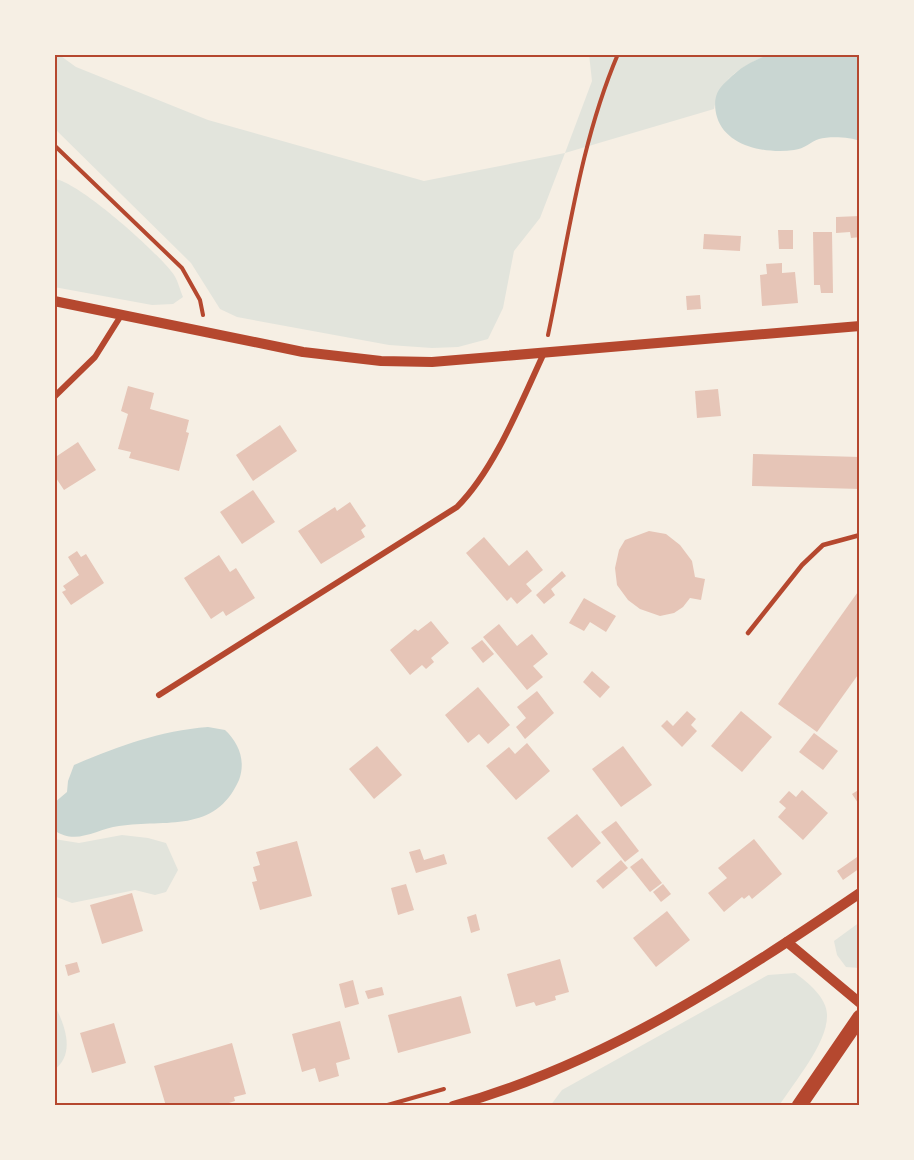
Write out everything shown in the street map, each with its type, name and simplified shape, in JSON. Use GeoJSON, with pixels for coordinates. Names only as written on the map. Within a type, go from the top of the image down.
{"type":"FeatureCollection","features":[{"type":"Feature","properties":{"kind":"main road"},"geometry":{"type":"LineString","coordinates":[[799,1106],[860,1017]]}},
{"type":"Feature","properties":{"kind":"street"},"geometry":{"type":"LineString","coordinates":[[54,301],[122,313],[303,352],[381,361],[432,362],[544,354],[860,326]]}},
{"type":"Feature","properties":{"kind":"street"},"geometry":{"type":"LineString","coordinates":[[54,397],[95,357],[122,313]]}},
{"type":"Feature","properties":{"kind":"street"},"geometry":{"type":"LineString","coordinates":[[159,695],[458,507],[473,488],[495,452],[544,354]]}},
{"type":"Feature","properties":{"kind":"street"},"geometry":{"type":"LineString","coordinates":[[453,1106],[546,1075],[618,1042],[710,992],[860,892]]}},
{"type":"Feature","properties":{"kind":"street"},"geometry":{"type":"LineString","coordinates":[[787,942],[860,1003]]}},
{"type":"Feature","properties":{"kind":"lane"},"geometry":{"type":"LineString","coordinates":[[748,633],[802,565],[823,545],[860,535]]}},
{"type":"Feature","properties":{"kind":"path"},"geometry":{"type":"LineString","coordinates":[[544,354],[587,139],[596,106],[618,54]]}},
{"type":"Feature","properties":{"kind":"path"},"geometry":{"type":"LineString","coordinates":[[54,145],[182,268],[200,300],[205,331]]}},
{"type":"Feature","properties":{"kind":"path"},"geometry":{"type":"LineString","coordinates":[[384,1106],[448,1087]]}},
{"type":"Feature","properties":{"kind":"shaded area"},"geometry":{"type":"Polygon","coordinates":[[[54,54],[58,54],[76,67],[208,120],[424,181],[565,153],[540,218],[514,251],[503,308],[488,339],[458,347],[389,345],[237,317],[220,309],[191,263],[54,128],[54,54]]]}},
{"type":"Feature","properties":{"kind":"shaded area"},"geometry":{"type":"Polygon","coordinates":[[[589,54],[770,54],[741,68],[734,74],[722,88],[714,109],[565,153],[592,81],[589,54]]]}},
{"type":"Feature","properties":{"kind":"shaded area"},"geometry":{"type":"Polygon","coordinates":[[[770,54],[860,54],[860,141],[828,137],[798,149],[772,151],[738,142],[729,135],[722,127],[716,113],[715,101],[719,90],[743,67],[770,54]]]}},
{"type":"Feature","properties":{"kind":"shaded area"},"geometry":{"type":"Polygon","coordinates":[[[54,179],[80,191],[98,204],[153,251],[174,275],[183,297],[173,304],[152,305],[54,287],[54,179]]]}},
{"type":"Feature","properties":{"kind":"shaded area"},"geometry":{"type":"Polygon","coordinates":[[[208,727],[225,730],[240,753],[242,766],[239,780],[229,797],[217,809],[188,821],[119,826],[78,837],[62,835],[54,830],[54,803],[67,792],[74,765],[139,740],[208,727]]]}},
{"type":"Feature","properties":{"kind":"shaded area"},"geometry":{"type":"Polygon","coordinates":[[[122,835],[166,843],[178,870],[166,892],[155,895],[135,890],[72,903],[54,896],[54,839],[79,843],[122,835]]]}},
{"type":"Feature","properties":{"kind":"shaded area"},"geometry":{"type":"Polygon","coordinates":[[[860,922],[860,968],[846,967],[837,955],[834,941],[860,922]]]}},
{"type":"Feature","properties":{"kind":"shaded area"},"geometry":{"type":"Polygon","coordinates":[[[795,973],[821,997],[827,1016],[826,1027],[816,1050],[779,1106],[550,1106],[562,1090],[768,975],[795,973]]]}},
{"type":"Feature","properties":{"kind":"shaded area"},"geometry":{"type":"Polygon","coordinates":[[[54,1004],[65,1030],[67,1048],[61,1063],[54,1070],[54,1004]]]}},
{"type":"Feature","properties":{"kind":"building"},"geometry":{"type":"Polygon","coordinates":[[[860,216],[860,237],[851,238],[850,232],[836,233],[836,217],[860,216]]]}},
{"type":"Feature","properties":{"kind":"building"},"geometry":{"type":"Polygon","coordinates":[[[778,230],[793,230],[793,249],[779,249],[778,230]]]}},
{"type":"Feature","properties":{"kind":"building"},"geometry":{"type":"Polygon","coordinates":[[[813,232],[832,232],[833,293],[821,293],[820,285],[814,285],[813,232]]]}},
{"type":"Feature","properties":{"kind":"building"},"geometry":{"type":"Polygon","coordinates":[[[704,234],[741,236],[740,251],[703,249],[704,234]]]}},
{"type":"Feature","properties":{"kind":"building"},"geometry":{"type":"Polygon","coordinates":[[[782,263],[782,273],[795,272],[798,303],[762,306],[760,275],[767,274],[766,264],[782,263]]]}},
{"type":"Feature","properties":{"kind":"building"},"geometry":{"type":"Polygon","coordinates":[[[700,295],[701,309],[687,310],[686,296],[700,295]]]}},
{"type":"Feature","properties":{"kind":"building"},"geometry":{"type":"Polygon","coordinates":[[[128,386],[154,393],[150,409],[189,420],[186,432],[189,433],[179,471],[129,458],[131,452],[118,449],[128,414],[121,411],[128,386]]]}},
{"type":"Feature","properties":{"kind":"building"},"geometry":{"type":"Polygon","coordinates":[[[718,389],[721,416],[697,418],[695,391],[718,389]]]}},
{"type":"Feature","properties":{"kind":"building"},"geometry":{"type":"Polygon","coordinates":[[[280,425],[297,451],[253,481],[236,455],[280,425]]]}},
{"type":"Feature","properties":{"kind":"building"},"geometry":{"type":"Polygon","coordinates":[[[78,442],[96,470],[64,490],[54,475],[54,452],[57,456],[78,442]]]}},
{"type":"Feature","properties":{"kind":"building"},"geometry":{"type":"Polygon","coordinates":[[[753,454],[860,457],[860,489],[752,486],[753,454]]]}},
{"type":"Feature","properties":{"kind":"building"},"geometry":{"type":"Polygon","coordinates":[[[253,490],[275,522],[242,544],[220,512],[253,490]]]}},
{"type":"Feature","properties":{"kind":"building"},"geometry":{"type":"Polygon","coordinates":[[[350,502],[366,526],[361,530],[365,537],[321,564],[298,531],[335,507],[337,511],[350,502]]]}},
{"type":"Feature","properties":{"kind":"building"},"geometry":{"type":"Polygon","coordinates":[[[649,531],[666,534],[680,545],[692,561],[695,577],[705,579],[701,600],[690,598],[674,613],[660,616],[640,609],[628,600],[617,585],[615,568],[619,550],[625,540],[649,531]]]}},
{"type":"Feature","properties":{"kind":"building"},"geometry":{"type":"Polygon","coordinates":[[[484,537],[509,566],[527,550],[543,570],[526,584],[532,591],[517,604],[511,597],[507,601],[466,553],[484,537]]]}},
{"type":"Feature","properties":{"kind":"building"},"geometry":{"type":"Polygon","coordinates":[[[77,551],[81,557],[86,554],[104,583],[71,605],[62,592],[66,590],[63,586],[79,575],[68,557],[77,551]]]}},
{"type":"Feature","properties":{"kind":"building"},"geometry":{"type":"Polygon","coordinates":[[[219,555],[230,572],[236,568],[255,598],[226,616],[223,611],[211,619],[184,578],[219,555]]]}},
{"type":"Feature","properties":{"kind":"building"},"geometry":{"type":"Polygon","coordinates":[[[562,571],[566,576],[551,589],[555,595],[544,604],[536,595],[562,571]]]}},
{"type":"Feature","properties":{"kind":"building"},"geometry":{"type":"Polygon","coordinates":[[[860,589],[860,672],[817,732],[778,704],[860,589]]]}},
{"type":"Feature","properties":{"kind":"building"},"geometry":{"type":"Polygon","coordinates":[[[584,598],[616,616],[606,632],[590,622],[584,631],[569,623],[584,598]]]}},
{"type":"Feature","properties":{"kind":"building"},"geometry":{"type":"Polygon","coordinates":[[[431,621],[449,643],[431,658],[434,662],[426,669],[422,665],[410,675],[390,650],[415,629],[418,631],[431,621]]]}},
{"type":"Feature","properties":{"kind":"building"},"geometry":{"type":"Polygon","coordinates":[[[499,624],[517,646],[532,634],[548,654],[533,666],[543,677],[527,690],[483,637],[499,624]]]}},
{"type":"Feature","properties":{"kind":"building"},"geometry":{"type":"Polygon","coordinates":[[[482,640],[494,654],[483,663],[471,648],[482,640]]]}},
{"type":"Feature","properties":{"kind":"building"},"geometry":{"type":"Polygon","coordinates":[[[592,671],[610,687],[600,698],[583,682],[592,671]]]}},
{"type":"Feature","properties":{"kind":"building"},"geometry":{"type":"Polygon","coordinates":[[[478,687],[510,725],[488,744],[479,734],[468,743],[445,715],[478,687]]]}},
{"type":"Feature","properties":{"kind":"building"},"geometry":{"type":"Polygon","coordinates":[[[537,691],[554,713],[525,739],[516,727],[526,718],[517,707],[537,691]]]}},
{"type":"Feature","properties":{"kind":"building"},"geometry":{"type":"Polygon","coordinates":[[[687,711],[696,719],[691,725],[697,731],[682,747],[661,726],[667,720],[673,726],[687,711]]]}},
{"type":"Feature","properties":{"kind":"building"},"geometry":{"type":"Polygon","coordinates":[[[741,711],[772,737],[742,772],[711,746],[741,711]]]}},
{"type":"Feature","properties":{"kind":"building"},"geometry":{"type":"Polygon","coordinates":[[[814,733],[838,751],[823,770],[799,752],[814,733]]]}},
{"type":"Feature","properties":{"kind":"building"},"geometry":{"type":"Polygon","coordinates":[[[527,743],[550,771],[516,800],[486,766],[509,747],[515,754],[527,743]]]}},
{"type":"Feature","properties":{"kind":"building"},"geometry":{"type":"Polygon","coordinates":[[[377,746],[402,775],[374,799],[349,769],[377,746]]]}},
{"type":"Feature","properties":{"kind":"building"},"geometry":{"type":"Polygon","coordinates":[[[623,746],[652,785],[621,807],[592,769],[623,746]]]}},
{"type":"Feature","properties":{"kind":"building"},"geometry":{"type":"Polygon","coordinates":[[[860,789],[860,806],[852,794],[860,789]]]}},
{"type":"Feature","properties":{"kind":"building"},"geometry":{"type":"Polygon","coordinates":[[[802,790],[828,813],[803,840],[778,817],[786,808],[779,802],[789,791],[796,797],[802,790]]]}},
{"type":"Feature","properties":{"kind":"building"},"geometry":{"type":"Polygon","coordinates":[[[577,814],[601,843],[572,868],[547,838],[577,814]]]}},
{"type":"Feature","properties":{"kind":"building"},"geometry":{"type":"Polygon","coordinates":[[[616,821],[639,851],[625,862],[601,832],[616,821]]]}},
{"type":"Feature","properties":{"kind":"building"},"geometry":{"type":"Polygon","coordinates":[[[754,839],[782,874],[752,899],[749,895],[744,899],[742,897],[724,912],[708,893],[727,878],[718,868],[754,839]]]}},
{"type":"Feature","properties":{"kind":"building"},"geometry":{"type":"Polygon","coordinates":[[[297,841],[312,896],[260,910],[252,882],[257,881],[253,867],[260,865],[256,852],[297,841]]]}},
{"type":"Feature","properties":{"kind":"building"},"geometry":{"type":"Polygon","coordinates":[[[420,849],[424,860],[444,854],[447,864],[416,873],[409,852],[420,849]]]}},
{"type":"Feature","properties":{"kind":"building"},"geometry":{"type":"Polygon","coordinates":[[[860,855],[860,868],[843,880],[837,871],[860,855]]]}},
{"type":"Feature","properties":{"kind":"building"},"geometry":{"type":"Polygon","coordinates":[[[642,858],[662,883],[650,892],[630,867],[642,858]]]}},
{"type":"Feature","properties":{"kind":"building"},"geometry":{"type":"Polygon","coordinates":[[[621,860],[628,868],[603,889],[596,881],[621,860]]]}},
{"type":"Feature","properties":{"kind":"building"},"geometry":{"type":"Polygon","coordinates":[[[406,884],[414,910],[398,915],[391,888],[406,884]]]}},
{"type":"Feature","properties":{"kind":"building"},"geometry":{"type":"Polygon","coordinates":[[[663,884],[671,894],[661,902],[653,892],[663,884]]]}},
{"type":"Feature","properties":{"kind":"building"},"geometry":{"type":"Polygon","coordinates":[[[132,893],[143,931],[102,944],[90,905],[132,893]]]}},
{"type":"Feature","properties":{"kind":"building"},"geometry":{"type":"Polygon","coordinates":[[[667,911],[690,940],[656,967],[633,938],[667,911]]]}},
{"type":"Feature","properties":{"kind":"building"},"geometry":{"type":"Polygon","coordinates":[[[476,914],[480,930],[471,933],[467,917],[476,914]]]}},
{"type":"Feature","properties":{"kind":"building"},"geometry":{"type":"Polygon","coordinates":[[[560,959],[569,992],[555,996],[556,1000],[536,1006],[534,1002],[516,1007],[507,974],[560,959]]]}},
{"type":"Feature","properties":{"kind":"building"},"geometry":{"type":"Polygon","coordinates":[[[77,962],[80,972],[68,976],[65,965],[77,962]]]}},
{"type":"Feature","properties":{"kind":"building"},"geometry":{"type":"Polygon","coordinates":[[[353,980],[359,1004],[345,1008],[339,984],[353,980]]]}},
{"type":"Feature","properties":{"kind":"building"},"geometry":{"type":"Polygon","coordinates":[[[382,987],[384,995],[368,999],[365,991],[382,987]]]}},
{"type":"Feature","properties":{"kind":"building"},"geometry":{"type":"Polygon","coordinates":[[[461,996],[471,1033],[398,1053],[388,1015],[461,996]]]}},
{"type":"Feature","properties":{"kind":"building"},"geometry":{"type":"Polygon","coordinates":[[[340,1021],[350,1059],[336,1063],[339,1076],[319,1082],[315,1068],[302,1072],[292,1034],[340,1021]]]}},
{"type":"Feature","properties":{"kind":"building"},"geometry":{"type":"Polygon","coordinates":[[[114,1023],[126,1063],[92,1073],[80,1033],[114,1023]]]}},
{"type":"Feature","properties":{"kind":"building"},"geometry":{"type":"Polygon","coordinates":[[[232,1043],[246,1094],[234,1097],[235,1101],[220,1106],[166,1106],[154,1066],[232,1043]]]}}]}
